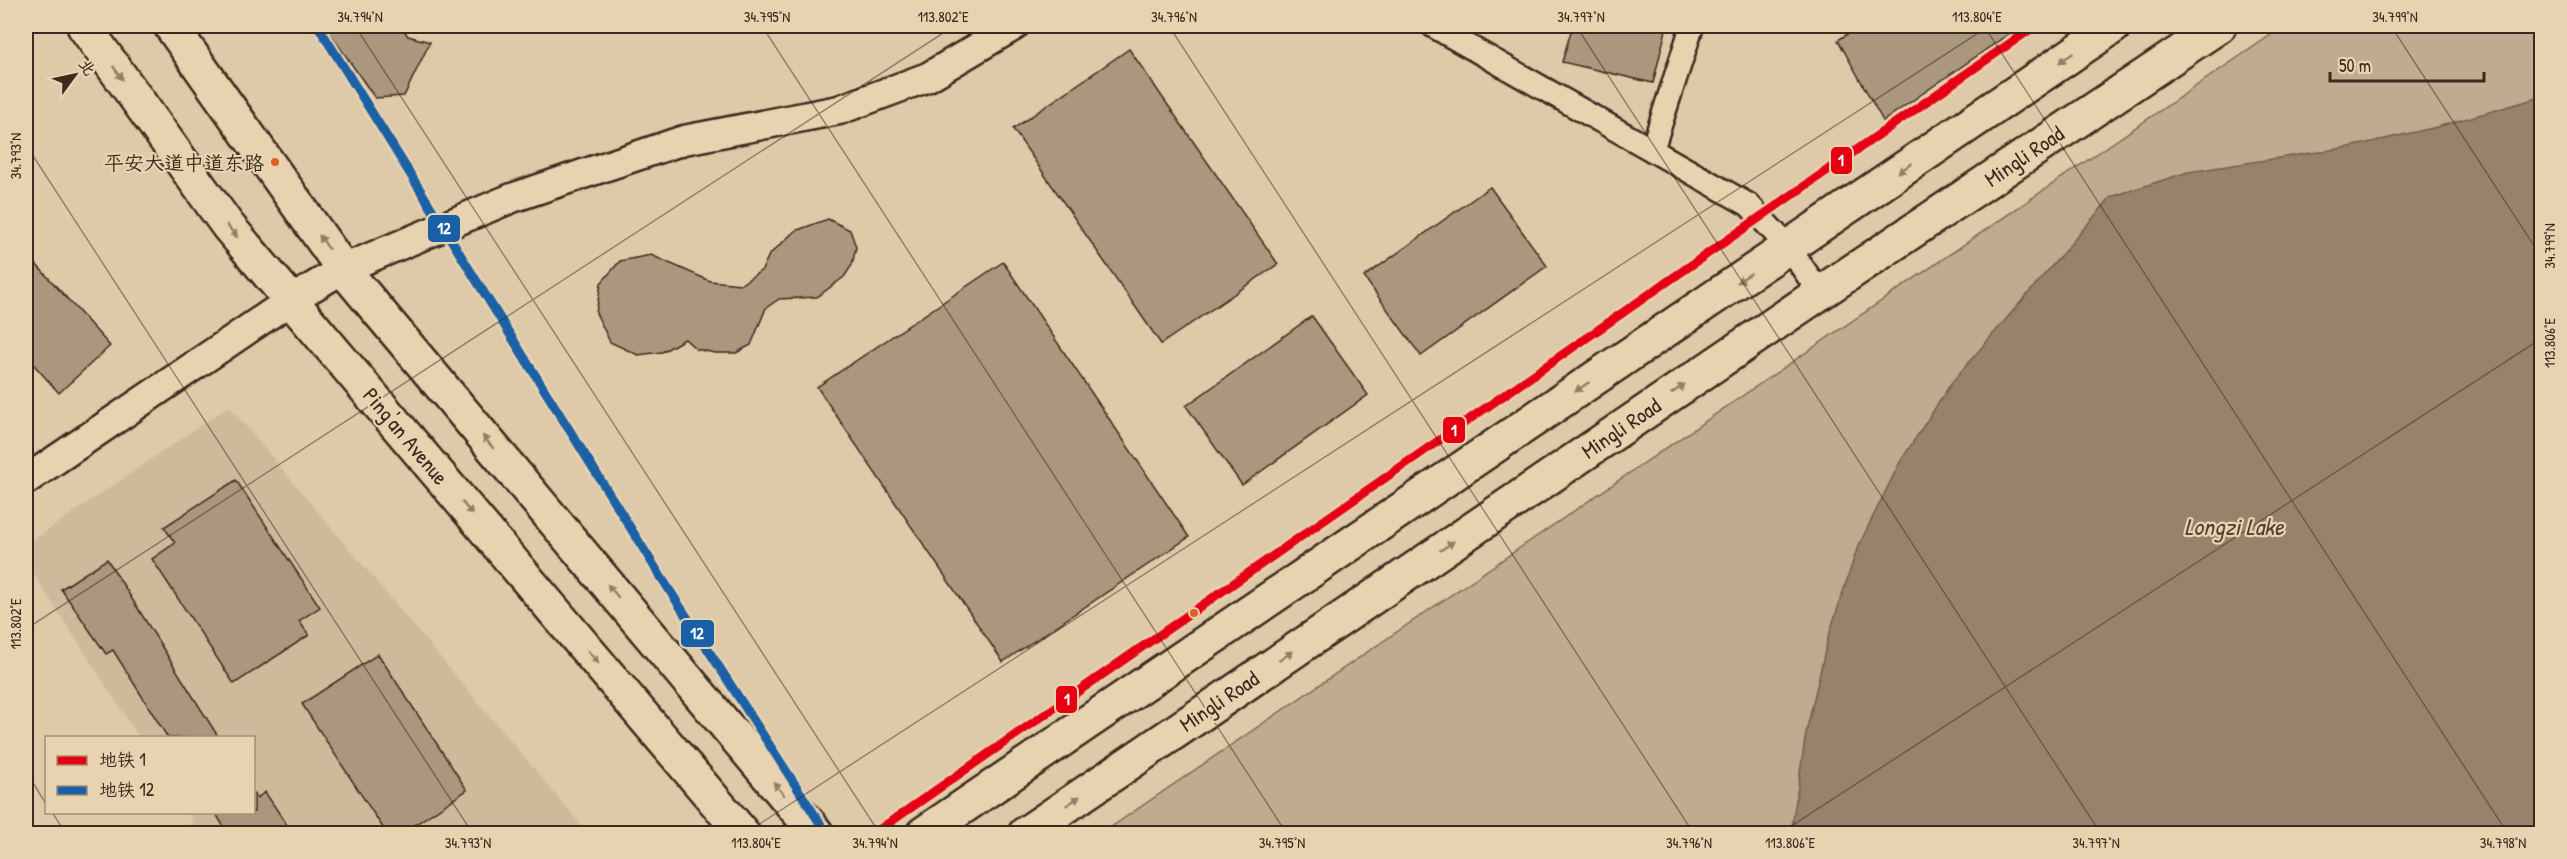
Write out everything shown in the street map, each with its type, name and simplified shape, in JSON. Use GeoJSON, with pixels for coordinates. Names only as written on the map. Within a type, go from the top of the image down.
{"type":"FeatureCollection","features":[{"type":"Feature","properties":{"kind":"main road","name":"Ping'an Avenue"},"geometry":{"type":"LineString","coordinates":[[84,26],[228,226],[743,834]]}},
{"type":"Feature","properties":{"kind":"main road"},"geometry":{"type":"LineString","coordinates":[[171,26],[343,269],[817,834]]}},
{"type":"Feature","properties":{"kind":"main road"},"geometry":{"type":"LineString","coordinates":[[923,834],[2114,26]]}},
{"type":"Feature","properties":{"kind":"main road","name":"Mingli Road"},"geometry":{"type":"LineString","coordinates":[[1024,834],[1820,293],[2219,26]]}},
{"type":"Feature","properties":{"kind":"street"},"geometry":{"type":"LineString","coordinates":[[26,480],[291,300],[343,269],[512,198],[684,140],[839,110],[928,77],[1014,26]]}},
{"type":"Feature","properties":{"kind":"street"},"geometry":{"type":"LineString","coordinates":[[1433,26],[1749,205],[1789,248],[1820,293]]}},
{"type":"Feature","properties":{"kind":"street"},"geometry":{"type":"LineString","coordinates":[[1653,150],[1692,26]]}},
{"type":"Feature","properties":{"kind":"shaded area","name":"Longzi Lake"},"geometry":{"type":"Polygon","coordinates":[[[2284,26],[2541,26],[2541,833],[1101,834],[2284,26]]]}},
{"type":"Feature","properties":{"kind":"shaded area"},"geometry":{"type":"Polygon","coordinates":[[[229,406],[588,833],[178,833],[194,822],[188,814],[255,814],[255,736],[138,736],[26,562],[26,545],[229,406]]]}},
{"type":"Feature","properties":{"kind":"water","name":"Longzi Lake"},"geometry":{"type":"Polygon","coordinates":[[[2541,97],[2541,833],[1791,833],[1806,733],[1828,638],[1857,549],[1900,462],[1952,382],[2111,197],[2188,172],[2350,147],[2437,127],[2541,97]]]}},
{"type":"Feature","properties":{"kind":"building"},"geometry":{"type":"Polygon","coordinates":[[[325,26],[401,26],[408,36],[430,42],[404,96],[375,98],[325,26]]]}},
{"type":"Feature","properties":{"kind":"building"},"geometry":{"type":"Polygon","coordinates":[[[1564,26],[1667,26],[1653,83],[1562,62],[1572,28],[1564,26]]]}},
{"type":"Feature","properties":{"kind":"building"},"geometry":{"type":"Polygon","coordinates":[[[1860,26],[2020,26],[1883,121],[1838,40],[1860,26]]]}},
{"type":"Feature","properties":{"kind":"building"},"geometry":{"type":"Polygon","coordinates":[[[1129,49],[1278,264],[1161,344],[1013,129],[1129,49]]]}},
{"type":"Feature","properties":{"kind":"building"},"geometry":{"type":"Polygon","coordinates":[[[1490,187],[1547,266],[1421,356],[1364,277],[1490,187]]]}},
{"type":"Feature","properties":{"kind":"building"},"geometry":{"type":"Polygon","coordinates":[[[828,219],[850,230],[856,247],[852,265],[844,277],[817,297],[779,299],[766,308],[751,345],[736,353],[715,353],[696,349],[685,339],[662,352],[638,355],[610,342],[596,313],[601,283],[620,261],[651,255],[710,281],[741,284],[762,270],[769,255],[795,231],[828,219]]]}},
{"type":"Feature","properties":{"kind":"building"},"geometry":{"type":"Polygon","coordinates":[[[26,253],[110,346],[59,393],[26,356],[26,253]]]}},
{"type":"Feature","properties":{"kind":"building"},"geometry":{"type":"Polygon","coordinates":[[[1003,262],[1189,537],[1003,662],[817,387],[1003,262]]]}},
{"type":"Feature","properties":{"kind":"building"},"geometry":{"type":"Polygon","coordinates":[[[1312,316],[1368,395],[1242,485],[1186,406],[1312,316]]]}},
{"type":"Feature","properties":{"kind":"building"},"geometry":{"type":"Polygon","coordinates":[[[236,480],[320,607],[299,621],[309,635],[234,684],[152,559],[175,543],[164,527],[236,480]]]}},
{"type":"Feature","properties":{"kind":"building"},"geometry":{"type":"Polygon","coordinates":[[[107,559],[218,736],[167,736],[113,650],[106,654],[61,589],[107,559]]]}},
{"type":"Feature","properties":{"kind":"building"},"geometry":{"type":"Polygon","coordinates":[[[378,654],[467,790],[401,834],[387,834],[302,704],[378,654]]]}},
{"type":"Feature","properties":{"kind":"building"},"geometry":{"type":"Polygon","coordinates":[[[265,792],[293,834],[228,834],[216,814],[255,814],[255,794],[257,798],[265,792]]]}},
{"type":"Feature","properties":{"kind":"metro line","name":"12"},"geometry":{"type":"LineString","coordinates":[[318,26],[661,577],[827,834]]}},
{"type":"Feature","properties":{"kind":"metro line","name":"1"},"geometry":{"type":"LineString","coordinates":[[873,834],[2035,26]]}},
{"type":"Feature","properties":{"kind":"place","name":"平安大道中道东路"},"geometry":{"type":"Point","coordinates":[275,162]}}]}
